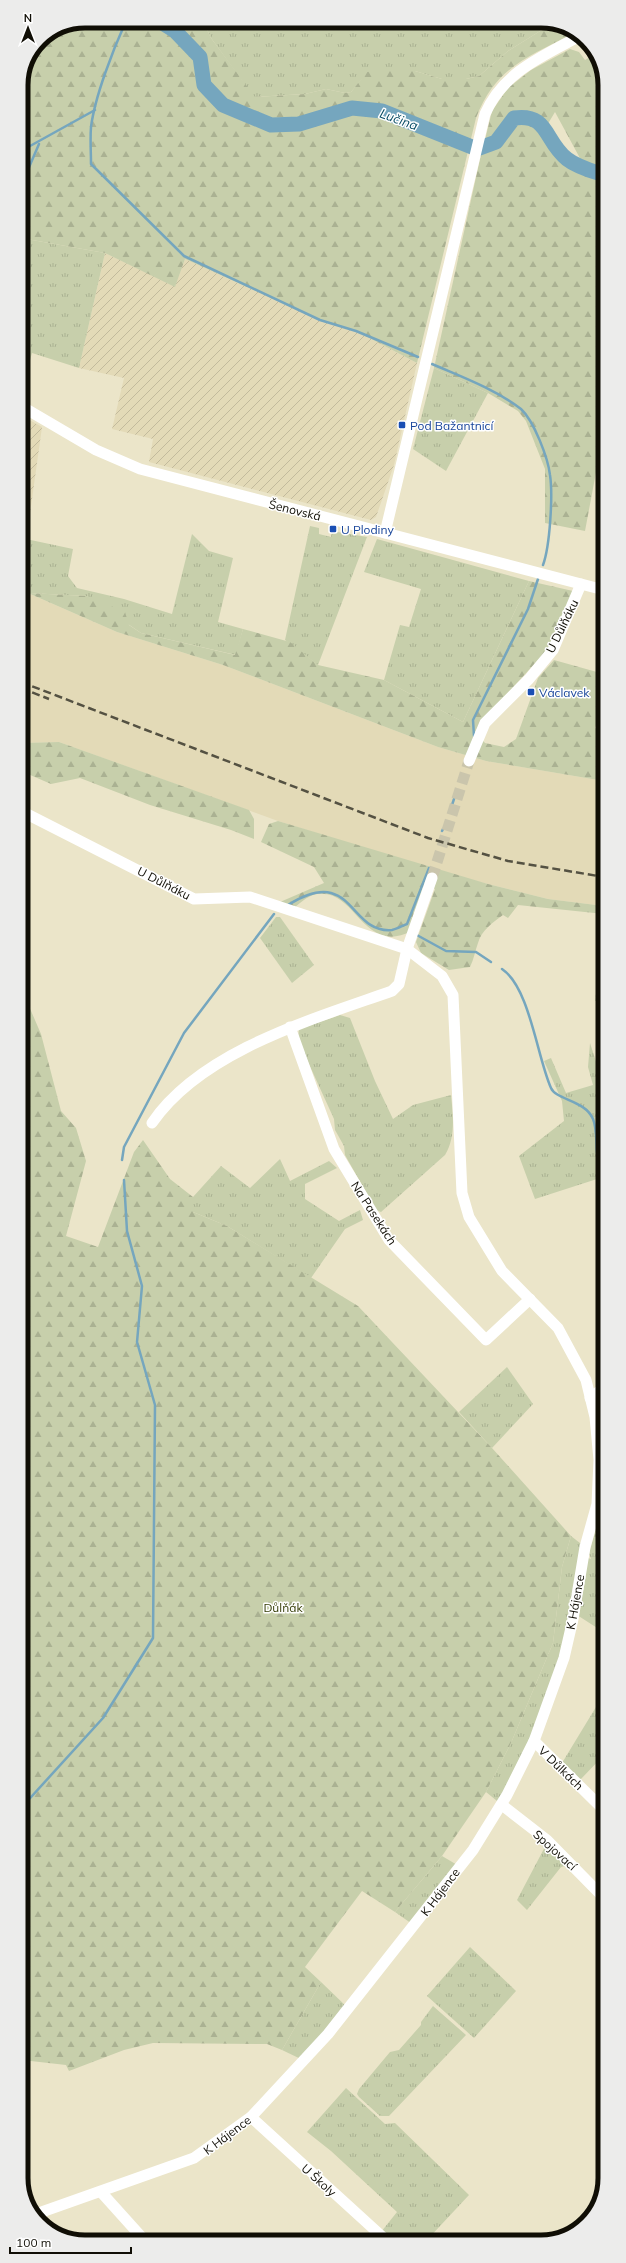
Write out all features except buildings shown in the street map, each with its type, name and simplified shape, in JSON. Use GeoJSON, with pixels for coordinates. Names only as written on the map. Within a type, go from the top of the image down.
{"type":"FeatureCollection","features":[{"type":"Feature","properties":{"kind":"street"},"geometry":{"type":"LineString","coordinates":[[385,533],[483,121],[494,97],[511,77],[531,62],[574,39]]}},
{"type":"Feature","properties":{"kind":"street","name":"Šenovská"},"geometry":{"type":"LineString","coordinates":[[28,410],[96,450],[140,469],[598,588]]}},
{"type":"Feature","properties":{"kind":"street","name":"U Důlňáku"},"geometry":{"type":"LineString","coordinates":[[469,761],[485,724],[529,679],[553,650],[581,584]]}},
{"type":"Feature","properties":{"kind":"street","name":"U Důlňáku"},"geometry":{"type":"LineString","coordinates":[[28,815],[194,899],[250,897],[407,949]]}},
{"type":"Feature","properties":{"kind":"street"},"geometry":{"type":"LineString","coordinates":[[152,1123],[162,1108],[200,1076],[245,1047],[290,1027],[392,991],[399,984],[407,949],[432,878]]}},
{"type":"Feature","properties":{"kind":"street"},"geometry":{"type":"LineString","coordinates":[[407,949],[442,976],[453,995],[462,1193],[469,1217],[502,1272],[558,1328],[586,1380],[590,1398],[598,1392]]}},
{"type":"Feature","properties":{"kind":"street","name":"Na Pasekách"},"geometry":{"type":"LineString","coordinates":[[290,1027],[334,1149],[389,1240],[486,1340],[530,1299]]}},
{"type":"Feature","properties":{"kind":"street","name":"K Hájence"},"geometry":{"type":"LineString","coordinates":[[590,1398],[595,1417],[598,1449]]}},
{"type":"Feature","properties":{"kind":"street","name":"K Hájence"},"geometry":{"type":"LineString","coordinates":[[40,2213],[202,2155],[251,2117],[305,2061],[349,2009],[473,1850],[502,1805],[534,1741],[564,1658],[573,1619],[585,1547],[598,1514]]}},
{"type":"Feature","properties":{"kind":"street","name":"V Důlkách"},"geometry":{"type":"LineString","coordinates":[[534,1741],[598,1804]]}},
{"type":"Feature","properties":{"kind":"street","name":"Spojovací"},"geometry":{"type":"LineString","coordinates":[[502,1805],[547,1840],[598,1892]]}},
{"type":"Feature","properties":{"kind":"street","name":"U Školy"},"geometry":{"type":"LineString","coordinates":[[251,2117],[380,2235]]}},
{"type":"Feature","properties":{"kind":"street"},"geometry":{"type":"LineString","coordinates":[[101,2192],[140,2235]]}},
{"type":"Feature","properties":{"kind":"shaded area"},"geometry":{"type":"Polygon","coordinates":[[[105,253],[175,286],[185,259],[320,320],[356,331],[417,363],[394,465],[376,517],[371,520],[149,462],[153,439],[112,429],[124,378],[79,368],[105,253]]]}},
{"type":"Feature","properties":{"kind":"shaded area"},"geometry":{"type":"Polygon","coordinates":[[[28,419],[42,427],[28,528],[28,419]]]}},
{"type":"Feature","properties":{"kind":"shaded area"},"geometry":{"type":"Polygon","coordinates":[[[28,593],[117,632],[223,665],[438,747],[486,761],[598,780],[598,905],[548,899],[440,872],[278,821],[59,742],[28,743],[28,593]]]}},
{"type":"Feature","properties":{"kind":"green space"},"geometry":{"type":"Polygon","coordinates":[[[85,28],[206,28],[211,38],[255,97],[305,94],[326,89],[345,93],[351,92],[367,72],[391,69],[415,71],[442,79],[466,79],[479,76],[508,51],[545,28],[563,32],[569,35],[515,65],[493,86],[484,100],[476,118],[417,363],[356,331],[320,320],[185,259],[175,287],[105,253],[28,239],[29,74],[32,63],[38,53],[42,48],[48,48],[48,42],[53,38],[63,32],[85,28]]]}},
{"type":"Feature","properties":{"kind":"green space"},"geometry":{"type":"Polygon","coordinates":[[[206,28],[545,28],[508,51],[479,76],[466,79],[442,79],[415,71],[362,79],[351,92],[345,93],[326,89],[305,94],[254,97],[211,38],[206,28]]]}},
{"type":"Feature","properties":{"kind":"green space"},"geometry":{"type":"Polygon","coordinates":[[[570,49],[579,52],[585,60],[590,56],[597,74],[598,85],[598,168],[582,162],[555,112],[546,127],[538,114],[527,112],[513,115],[493,141],[484,144],[492,111],[508,88],[531,70],[570,49]]]}},
{"type":"Feature","properties":{"kind":"green space"},"geometry":{"type":"Polygon","coordinates":[[[527,120],[538,129],[562,162],[582,174],[598,180],[598,467],[585,531],[545,523],[545,469],[526,421],[518,411],[488,393],[434,368],[482,150],[499,145],[515,122],[527,120]]]}},
{"type":"Feature","properties":{"kind":"green space"},"geometry":{"type":"Polygon","coordinates":[[[28,239],[105,253],[79,368],[32,353],[28,368],[28,239]]]}},
{"type":"Feature","properties":{"kind":"green space"},"geometry":{"type":"Polygon","coordinates":[[[434,368],[488,393],[446,471],[413,449],[434,368]]]}},
{"type":"Feature","properties":{"kind":"green space"},"geometry":{"type":"Polygon","coordinates":[[[310,526],[319,528],[319,534],[331,537],[332,531],[367,537],[318,665],[285,640],[310,526]]]}},
{"type":"Feature","properties":{"kind":"green space"},"geometry":{"type":"Polygon","coordinates":[[[192,534],[209,551],[233,558],[218,622],[243,629],[236,655],[141,633],[87,596],[28,593],[28,539],[73,549],[68,576],[77,588],[124,599],[172,614],[192,534]]]}},
{"type":"Feature","properties":{"kind":"green space"},"geometry":{"type":"Polygon","coordinates":[[[377,539],[529,581],[463,722],[384,680],[400,625],[409,627],[421,589],[364,572],[377,539]]]}},
{"type":"Feature","properties":{"kind":"green space"},"geometry":{"type":"Polygon","coordinates":[[[529,581],[573,591],[549,648],[482,721],[475,732],[485,743],[504,747],[516,739],[538,678],[554,660],[598,672],[598,720],[595,728],[598,729],[598,780],[486,761],[438,747],[223,665],[117,632],[28,593],[87,596],[125,612],[129,625],[141,633],[235,655],[243,629],[290,642],[318,665],[384,680],[463,722],[529,581]]]}},
{"type":"Feature","properties":{"kind":"green space"},"geometry":{"type":"Polygon","coordinates":[[[59,742],[249,810],[254,819],[254,839],[231,830],[150,805],[80,778],[51,784],[28,774],[28,743],[59,742]]]}},
{"type":"Feature","properties":{"kind":"green space"},"geometry":{"type":"Polygon","coordinates":[[[278,821],[488,884],[548,899],[598,905],[598,913],[518,905],[508,918],[503,915],[491,924],[485,931],[480,939],[470,967],[449,970],[421,953],[416,942],[435,889],[426,885],[412,931],[395,936],[381,935],[369,928],[350,908],[340,900],[328,894],[313,895],[295,907],[280,902],[324,883],[314,867],[261,842],[269,824],[278,821]]]}},
{"type":"Feature","properties":{"kind":"green space"},"geometry":{"type":"Polygon","coordinates":[[[276,917],[280,917],[314,965],[292,983],[260,938],[276,917]]]}},
{"type":"Feature","properties":{"kind":"green space"},"geometry":{"type":"Polygon","coordinates":[[[598,979],[598,1001],[595,1001],[598,979]]]}},
{"type":"Feature","properties":{"kind":"green space","name":"Důlňák"},"geometry":{"type":"Polygon","coordinates":[[[28,1004],[41,1034],[61,1111],[76,1128],[86,1161],[66,1236],[98,1247],[134,1152],[143,1140],[170,1179],[193,1197],[193,1212],[227,1226],[358,1306],[492,1448],[571,1536],[562,1567],[553,1643],[511,1743],[486,1792],[442,1856],[395,1912],[362,1891],[305,1967],[321,1982],[282,2050],[267,2044],[153,2043],[124,2050],[69,2071],[66,2065],[28,2061],[28,1004]]]}},
{"type":"Feature","properties":{"kind":"green space"},"geometry":{"type":"Polygon","coordinates":[[[340,1015],[350,1018],[375,1081],[393,1119],[413,1105],[451,1095],[453,1126],[451,1141],[445,1155],[381,1212],[376,1210],[345,1155],[344,1146],[335,1130],[334,1119],[298,1040],[299,1029],[340,1015]]]}},
{"type":"Feature","properties":{"kind":"green space"},"geometry":{"type":"Polygon","coordinates":[[[590,1043],[598,1068],[598,1186],[597,1179],[535,1199],[519,1156],[564,1121],[562,1101],[544,1061],[551,1058],[566,1093],[593,1085],[588,1067],[590,1043]]]}},
{"type":"Feature","properties":{"kind":"green space"},"geometry":{"type":"Polygon","coordinates":[[[280,1159],[290,1181],[329,1161],[337,1168],[305,1184],[305,1199],[339,1221],[360,1210],[363,1220],[345,1229],[311,1278],[227,1226],[193,1212],[193,1197],[221,1166],[250,1188],[280,1159]]]}},
{"type":"Feature","properties":{"kind":"green space"},"geometry":{"type":"Polygon","coordinates":[[[507,1367],[533,1404],[492,1448],[459,1412],[507,1367]]]}},
{"type":"Feature","properties":{"kind":"green space"},"geometry":{"type":"Polygon","coordinates":[[[598,1520],[598,1628],[577,1615],[588,1558],[591,1559],[589,1554],[598,1520]]]}},
{"type":"Feature","properties":{"kind":"green space"},"geometry":{"type":"Polygon","coordinates":[[[571,1536],[585,1547],[564,1658],[502,1805],[486,1792],[511,1743],[553,1643],[562,1567],[571,1536]]]}},
{"type":"Feature","properties":{"kind":"green space"},"geometry":{"type":"Polygon","coordinates":[[[598,1704],[598,1761],[580,1780],[562,1763],[598,1704]]]}},
{"type":"Feature","properties":{"kind":"green space"},"geometry":{"type":"Polygon","coordinates":[[[547,1843],[565,1866],[561,1867],[527,1910],[517,1900],[547,1843]]]}},
{"type":"Feature","properties":{"kind":"green space"},"geometry":{"type":"Polygon","coordinates":[[[442,1856],[459,1866],[415,1926],[395,1912],[442,1856]]]}},
{"type":"Feature","properties":{"kind":"green space"},"geometry":{"type":"Polygon","coordinates":[[[470,1947],[516,1991],[474,2038],[427,1996],[470,1947]]]}},
{"type":"Feature","properties":{"kind":"green space"},"geometry":{"type":"Polygon","coordinates":[[[321,1982],[349,2009],[305,2061],[282,2050],[321,1982]]]}},
{"type":"Feature","properties":{"kind":"green space"},"geometry":{"type":"Polygon","coordinates":[[[433,2006],[466,2035],[389,2116],[380,2116],[359,2097],[357,2094],[359,2089],[390,2052],[399,2050],[421,2025],[421,2022],[433,2006]]]}},
{"type":"Feature","properties":{"kind":"green space"},"geometry":{"type":"Polygon","coordinates":[[[346,2088],[385,2124],[395,2123],[469,2195],[432,2235],[384,2235],[381,2232],[397,2212],[331,2151],[307,2132],[346,2088]]]}},
{"type":"Feature","properties":{"kind":"waterway"},"geometry":{"type":"LineString","coordinates":[[123,28],[110,59],[96,101],[91,127],[91,164],[184,256],[320,320],[356,331],[418,357]]}},
{"type":"Feature","properties":{"kind":"waterway","name":"Lučina"},"geometry":{"type":"LineString","coordinates":[[170,28],[200,57],[204,85],[223,105],[271,125],[299,124],[352,108],[382,111],[477,149],[496,142],[514,118],[525,118],[534,120],[540,124],[560,152],[567,159],[580,167],[598,173]]}},
{"type":"Feature","properties":{"kind":"waterway"},"geometry":{"type":"LineString","coordinates":[[28,147],[95,110]]}},
{"type":"Feature","properties":{"kind":"waterway"},"geometry":{"type":"LineString","coordinates":[[28,170],[39,144]]}},
{"type":"Feature","properties":{"kind":"waterway"},"geometry":{"type":"LineString","coordinates":[[432,364],[500,395],[521,409],[531,422],[540,440],[549,468],[551,484],[549,533],[543,565]]}},
{"type":"Feature","properties":{"kind":"waterway"},"geometry":{"type":"LineString","coordinates":[[474,736],[473,720],[528,609],[538,579]]}},
{"type":"Feature","properties":{"kind":"waterway","name":"U Důlňáku"},"geometry":{"type":"LineString","coordinates":[[451,808],[454,799]]}},
{"type":"Feature","properties":{"kind":"waterway"},"geometry":{"type":"LineString","coordinates":[[288,905],[310,894],[326,892],[338,896],[366,922],[378,928],[394,930],[407,924],[429,868]]}},
{"type":"Feature","properties":{"kind":"waterway"},"geometry":{"type":"LineString","coordinates":[[122,1160],[124,1147],[184,1033],[274,914]]}},
{"type":"Feature","properties":{"kind":"waterway"},"geometry":{"type":"LineString","coordinates":[[415,934],[446,951],[476,952],[491,962]]}},
{"type":"Feature","properties":{"kind":"waterway"},"geometry":{"type":"LineString","coordinates":[[502,969],[512,978],[520,991],[532,1024],[551,1088],[554,1092],[584,1108],[593,1119],[596,1131],[598,1160]]}},
{"type":"Feature","properties":{"kind":"waterway"},"geometry":{"type":"LineString","coordinates":[[28,1800],[103,1718],[153,1638],[155,1405],[137,1342],[142,1286],[127,1231],[124,1180]]}},
{"type":"Feature","properties":{"kind":"tunnel"},"geometry":{"type":"LineString","coordinates":[[432,878],[469,761]]}},
{"type":"Feature","properties":{"kind":"railway"},"geometry":{"type":"LineString","coordinates":[[28,685],[428,838],[508,861],[598,876]]}},
{"type":"Feature","properties":{"kind":"railway"},"geometry":{"type":"LineString","coordinates":[[28,691],[49,699]]}},
{"type":"Feature","properties":{"kind":"place","name":"Pod Bažantnicí"},"geometry":{"type":"Point","coordinates":[402,425]}},
{"type":"Feature","properties":{"kind":"place","name":"U Plodiny"},"geometry":{"type":"Point","coordinates":[333,529]}},
{"type":"Feature","properties":{"kind":"place","name":"Václavek"},"geometry":{"type":"Point","coordinates":[531,692]}}]}
